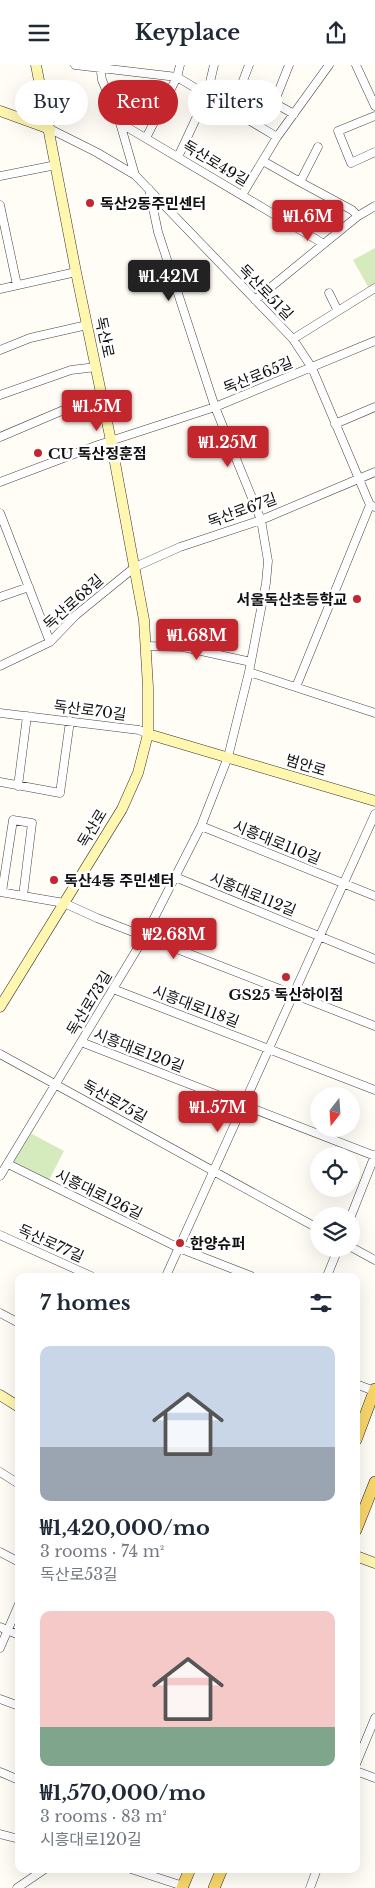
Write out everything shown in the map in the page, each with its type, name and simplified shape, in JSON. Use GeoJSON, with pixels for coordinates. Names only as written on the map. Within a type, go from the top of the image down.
{"type":"FeatureCollection","features":[{"type":"Feature","properties":{"kind":"main road","name":"독산로"},"geometry":{"type":"LineString","coordinates":[[0,1007],[122,809],[138,773],[148,734],[144,620],[111,441],[36,65]]}},
{"type":"Feature","properties":{"kind":"main road"},"geometry":{"type":"LineString","coordinates":[[0,111],[50,129]]}},
{"type":"Feature","properties":{"kind":"main road","name":"범안로"},"geometry":{"type":"LineString","coordinates":[[148,734],[375,801]]}},
{"type":"Feature","properties":{"kind":"main road"},"geometry":{"type":"LineString","coordinates":[[360,1429],[375,1390]]}},
{"type":"Feature","properties":{"kind":"main road"},"geometry":{"type":"LineString","coordinates":[[0,1395],[15,1404]]}},
{"type":"Feature","properties":{"kind":"main road"},"geometry":{"type":"LineString","coordinates":[[360,1520],[375,1482]]}},
{"type":"Feature","properties":{"kind":"main road"},"geometry":{"type":"LineString","coordinates":[[360,1557],[375,1563]]}},
{"type":"Feature","properties":{"kind":"main road"},"geometry":{"type":"LineString","coordinates":[[182,1887],[188,1873]]}},
{"type":"Feature","properties":{"kind":"main road"},"geometry":{"type":"LineString","coordinates":[[214,1888],[220,1873]]}},
{"type":"Feature","properties":{"kind":"street"},"geometry":{"type":"LineString","coordinates":[[75,65],[139,69],[177,77],[188,84]]}},
{"type":"Feature","properties":{"kind":"street"},"geometry":{"type":"LineString","coordinates":[[146,138],[177,77],[180,65]]}},
{"type":"Feature","properties":{"kind":"street"},"geometry":{"type":"LineString","coordinates":[[210,80],[214,65]]}},
{"type":"Feature","properties":{"kind":"street"},"geometry":{"type":"LineString","coordinates":[[243,80],[249,65]]}},
{"type":"Feature","properties":{"kind":"street"},"geometry":{"type":"LineString","coordinates":[[289,65],[274,103],[294,114]]}},
{"type":"Feature","properties":{"kind":"street"},"geometry":{"type":"LineString","coordinates":[[242,195],[277,137],[329,65]]}},
{"type":"Feature","properties":{"kind":"street"},"geometry":{"type":"LineString","coordinates":[[356,65],[375,106]]}},
{"type":"Feature","properties":{"kind":"street"},"geometry":{"type":"LineString","coordinates":[[100,66],[102,80]]}},
{"type":"Feature","properties":{"kind":"street"},"geometry":{"type":"LineString","coordinates":[[375,116],[338,131],[351,163],[375,152]]}},
{"type":"Feature","properties":{"kind":"street"},"geometry":{"type":"LineString","coordinates":[[121,125],[135,175]]}},
{"type":"Feature","properties":{"kind":"street","name":"독산로49길"},"geometry":{"type":"LineString","coordinates":[[123,125],[324,244]]}},
{"type":"Feature","properties":{"kind":"street"},"geometry":{"type":"LineString","coordinates":[[178,157],[193,125]]}},
{"type":"Feature","properties":{"kind":"street"},"geometry":{"type":"LineString","coordinates":[[256,125],[277,137]]}},
{"type":"Feature","properties":{"kind":"street","name":"독산로51길"},"geometry":{"type":"LineString","coordinates":[[50,129],[96,152],[135,175],[293,339],[312,367],[372,506]]}},
{"type":"Feature","properties":{"kind":"street"},"geometry":{"type":"LineString","coordinates":[[300,181],[318,147]]}},
{"type":"Feature","properties":{"kind":"street"},"geometry":{"type":"LineString","coordinates":[[263,161],[352,210],[358,216]]}},
{"type":"Feature","properties":{"kind":"street"},"geometry":{"type":"LineString","coordinates":[[0,176],[56,165]]}},
{"type":"Feature","properties":{"kind":"street"},"geometry":{"type":"LineString","coordinates":[[150,189],[158,232],[215,407]]}},
{"type":"Feature","properties":{"kind":"street"},"geometry":{"type":"LineString","coordinates":[[0,205],[17,285]]}},
{"type":"Feature","properties":{"kind":"street"},"geometry":{"type":"LineString","coordinates":[[255,300],[358,216],[375,207]]}},
{"type":"Feature","properties":{"kind":"street"},"geometry":{"type":"LineString","coordinates":[[0,289],[76,273]]}},
{"type":"Feature","properties":{"kind":"street"},"geometry":{"type":"LineString","coordinates":[[293,339],[375,288]]}},
{"type":"Feature","properties":{"kind":"street"},"geometry":{"type":"LineString","coordinates":[[329,293],[338,311]]}},
{"type":"Feature","properties":{"kind":"street"},"geometry":{"type":"LineString","coordinates":[[0,350],[38,336],[87,325]]}},
{"type":"Feature","properties":{"kind":"street","name":"독산로65길"},"geometry":{"type":"LineString","coordinates":[[0,482],[111,441],[215,407],[375,341]]}},
{"type":"Feature","properties":{"kind":"street"},"geometry":{"type":"LineString","coordinates":[[0,395],[54,375],[72,370],[96,367]]}},
{"type":"Feature","properties":{"kind":"street"},"geometry":{"type":"LineString","coordinates":[[0,437],[73,406],[103,400]]}},
{"type":"Feature","properties":{"kind":"street","name":"독산로65길"},"geometry":{"type":"LineString","coordinates":[[215,407],[261,520],[268,561],[249,672],[228,757]]}},
{"type":"Feature","properties":{"kind":"street"},"geometry":{"type":"LineString","coordinates":[[335,424],[375,407]]}},
{"type":"Feature","properties":{"kind":"street","name":"독산로67길"},"geometry":{"type":"LineString","coordinates":[[134,567],[180,547],[261,520],[375,472]]}},
{"type":"Feature","properties":{"kind":"street"},"geometry":{"type":"LineString","coordinates":[[296,687],[372,506]]}},
{"type":"Feature","properties":{"kind":"street"},"geometry":{"type":"LineString","coordinates":[[0,513],[50,642]]}},
{"type":"Feature","properties":{"kind":"street","name":"독산로68길"},"geometry":{"type":"LineString","coordinates":[[0,666],[50,642],[76,615],[134,567]]}},
{"type":"Feature","properties":{"kind":"street"},"geometry":{"type":"LineString","coordinates":[[0,597],[29,587]]}},
{"type":"Feature","properties":{"kind":"street"},"geometry":{"type":"LineString","coordinates":[[146,646],[183,647],[251,662]]}},
{"type":"Feature","properties":{"kind":"street"},"geometry":{"type":"LineString","coordinates":[[249,672],[375,713]]}},
{"type":"Feature","properties":{"kind":"street","name":"독산로70길"},"geometry":{"type":"LineString","coordinates":[[0,713],[138,729],[148,734]]}},
{"type":"Feature","properties":{"kind":"street"},"geometry":{"type":"LineString","coordinates":[[18,786],[27,716]]}},
{"type":"Feature","properties":{"kind":"street"},"geometry":{"type":"LineString","coordinates":[[0,783],[60,793],[70,721]]}},
{"type":"Feature","properties":{"kind":"street"},"geometry":{"type":"LineString","coordinates":[[201,826],[228,757]]}},
{"type":"Feature","properties":{"kind":"street"},"geometry":{"type":"LineString","coordinates":[[167,1273],[375,814]]}},
{"type":"Feature","properties":{"kind":"street"},"geometry":{"type":"LineString","coordinates":[[23,896],[32,823],[13,820],[1,892],[23,896],[64,903],[375,1026]]}},
{"type":"Feature","properties":{"kind":"street","name":"독산로73길"},"geometry":{"type":"LineString","coordinates":[[56,1085],[145,936],[201,826]]}},
{"type":"Feature","properties":{"kind":"street","name":"시흥대로110길"},"geometry":{"type":"LineString","coordinates":[[201,826],[375,896]]}},
{"type":"Feature","properties":{"kind":"street","name":"시흥대로112길"},"geometry":{"type":"LineString","coordinates":[[175,877],[375,959]]}},
{"type":"Feature","properties":{"kind":"street","name":"시흥대로118길"},"geometry":{"type":"LineString","coordinates":[[113,989],[375,1090]]}},
{"type":"Feature","properties":{"kind":"street","name":"시흥대로120길"},"geometry":{"type":"LineString","coordinates":[[82,1042],[375,1155]]}},
{"type":"Feature","properties":{"kind":"street","name":"독산로75길"},"geometry":{"type":"LineString","coordinates":[[0,1054],[310,1224]]}},
{"type":"Feature","properties":{"kind":"street"},"geometry":{"type":"LineString","coordinates":[[0,1176],[56,1085]]}},
{"type":"Feature","properties":{"kind":"street"},"geometry":{"type":"LineString","coordinates":[[355,1207],[375,1155]]}},
{"type":"Feature","properties":{"kind":"street","name":"시흥대로126길"},"geometry":{"type":"LineString","coordinates":[[8,1164],[179,1248],[243,1273]]}},
{"type":"Feature","properties":{"kind":"street","name":"독산로77길"},"geometry":{"type":"LineString","coordinates":[[0,1235],[84,1273]]}},
{"type":"Feature","properties":{"kind":"street"},"geometry":{"type":"LineString","coordinates":[[360,1252],[375,1260]]}},
{"type":"Feature","properties":{"kind":"street"},"geometry":{"type":"LineString","coordinates":[[328,1273],[335,1257]]}},
{"type":"Feature","properties":{"kind":"street"},"geometry":{"type":"LineString","coordinates":[[0,1313],[15,1321]]}},
{"type":"Feature","properties":{"kind":"street"},"geometry":{"type":"LineString","coordinates":[[360,1385],[375,1390]]}},
{"type":"Feature","properties":{"kind":"street"},"geometry":{"type":"LineString","coordinates":[[0,1472],[15,1481]]}},
{"type":"Feature","properties":{"kind":"street"},"geometry":{"type":"LineString","coordinates":[[0,1552],[15,1560]]}},
{"type":"Feature","properties":{"kind":"street"},"geometry":{"type":"LineString","coordinates":[[0,1648],[4,1628],[15,1610]]}},
{"type":"Feature","properties":{"kind":"street"},"geometry":{"type":"LineString","coordinates":[[0,1699],[15,1705]]}},
{"type":"Feature","properties":{"kind":"street"},"geometry":{"type":"LineString","coordinates":[[360,1755],[375,1719]]}},
{"type":"Feature","properties":{"kind":"street"},"geometry":{"type":"LineString","coordinates":[[0,1772],[15,1778]]}},
{"type":"Feature","properties":{"kind":"street"},"geometry":{"type":"LineString","coordinates":[[360,1772],[375,1778]]}},
{"type":"Feature","properties":{"kind":"street"},"geometry":{"type":"LineString","coordinates":[[0,1834],[15,1838]]}},
{"type":"Feature","properties":{"kind":"street"},"geometry":{"type":"LineString","coordinates":[[18,1888],[39,1873]]}},
{"type":"Feature","properties":{"kind":"street"},"geometry":{"type":"LineString","coordinates":[[142,1873],[182,1887]]}},
{"type":"Feature","properties":{"kind":"street"},"geometry":{"type":"LineString","coordinates":[[310,1888],[316,1873]]}},
{"type":"Feature","properties":{"kind":"green space"},"geometry":{"type":"Polygon","coordinates":[[[375,248],[375,287],[370,290],[353,260],[375,248]]]}},
{"type":"Feature","properties":{"kind":"green space"},"geometry":{"type":"Polygon","coordinates":[[[30,1133],[64,1151],[49,1180],[12,1162],[30,1133]]]}},
{"type":"Feature","properties":{"kind":"place","name":"독산2동주민센터"},"geometry":{"type":"Point","coordinates":[90,203]}},
{"type":"Feature","properties":{"kind":"place","name":"CU 독산정훈점"},"geometry":{"type":"Point","coordinates":[38,453]}},
{"type":"Feature","properties":{"kind":"place","name":"서울독산초등학교"},"geometry":{"type":"Point","coordinates":[357,599]}},
{"type":"Feature","properties":{"kind":"place","name":"독산4동 주민센터"},"geometry":{"type":"Point","coordinates":[54,880]}},
{"type":"Feature","properties":{"kind":"place","name":"GS25 독산하이점"},"geometry":{"type":"Point","coordinates":[286,977]}},
{"type":"Feature","properties":{"kind":"place","name":"한양슈퍼"},"geometry":{"type":"Point","coordinates":[180,1243]}}]}
